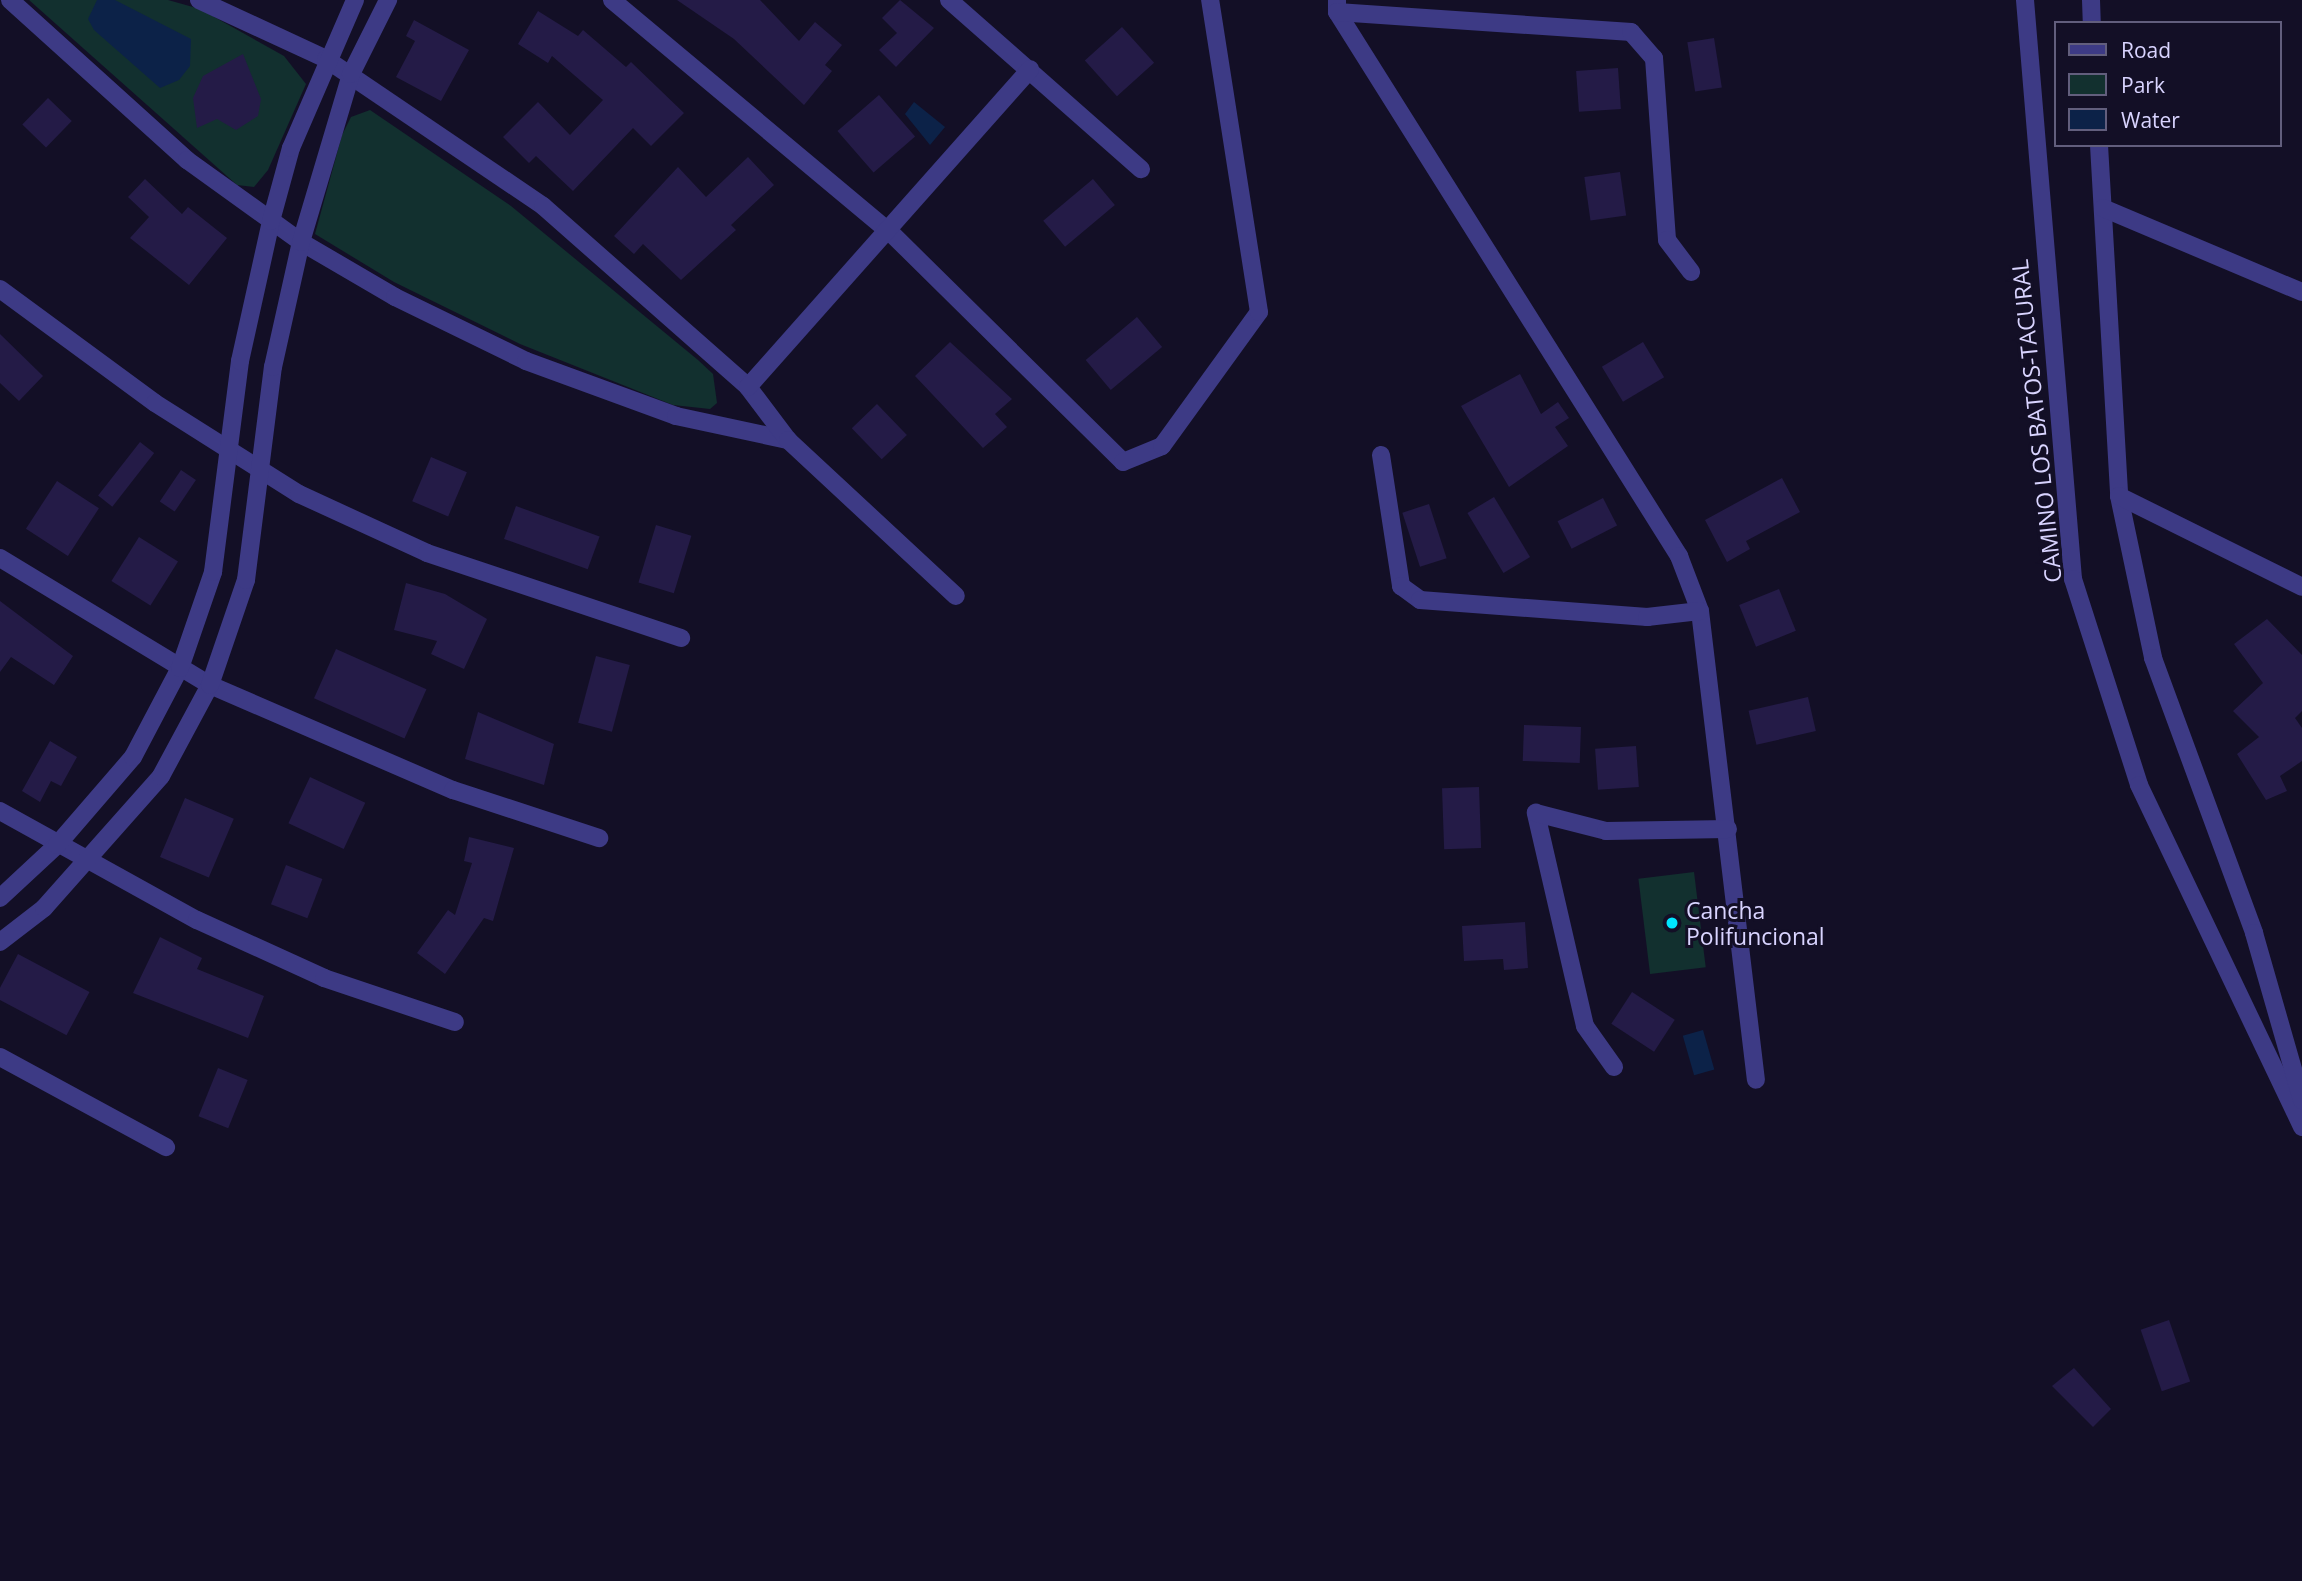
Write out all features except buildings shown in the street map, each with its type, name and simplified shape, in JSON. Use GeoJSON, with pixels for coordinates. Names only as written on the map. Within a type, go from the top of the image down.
{"type":"FeatureCollection","features":[{"type":"Feature","properties":{"kind":"street"},"geometry":{"type":"LineString","coordinates":[[10,0],[167,143],[301,242],[526,361],[676,416],[788,440]]}},
{"type":"Feature","properties":{"kind":"street"},"geometry":{"type":"LineString","coordinates":[[199,0],[326,59],[543,206],[748,387],[788,440],[956,596]]}},
{"type":"Feature","properties":{"kind":"street"},"geometry":{"type":"LineString","coordinates":[[0,898],[57,845],[133,757],[180,668],[213,572],[240,361],[271,221],[326,59],[355,0]]}},
{"type":"Feature","properties":{"kind":"street"},"geometry":{"type":"LineString","coordinates":[[0,942],[44,908],[161,776],[210,685],[246,580],[273,367],[301,242],[351,74],[388,0]]}},
{"type":"Feature","properties":{"kind":"street"},"geometry":{"type":"LineString","coordinates":[[612,0],[891,233],[1123,462],[1162,446],[1259,312],[1210,0]]}},
{"type":"Feature","properties":{"kind":"street"},"geometry":{"type":"LineString","coordinates":[[950,0],[1141,169]]}},
{"type":"Feature","properties":{"kind":"street","name":"CAMINO LOS BATOS-TACURAL"},"geometry":{"type":"LineString","coordinates":[[2025,0],[2073,579],[2139,785],[2302,1126]]}},
{"type":"Feature","properties":{"kind":"street"},"geometry":{"type":"LineString","coordinates":[[2091,0],[2092,21]]}},
{"type":"Feature","properties":{"kind":"street"},"geometry":{"type":"LineString","coordinates":[[1337,6],[1631,32],[1654,58],[1667,240],[1691,272]]}},
{"type":"Feature","properties":{"kind":"street"},"geometry":{"type":"LineString","coordinates":[[1337,6],[1679,556],[1700,611],[1756,1080]]}},
{"type":"Feature","properties":{"kind":"street"},"geometry":{"type":"LineString","coordinates":[[748,387],[891,233],[1030,69]]}},
{"type":"Feature","properties":{"kind":"street"},"geometry":{"type":"LineString","coordinates":[[2099,147],[2119,496],[2171,722],[2254,933],[2302,1100]]}},
{"type":"Feature","properties":{"kind":"street"},"geometry":{"type":"LineString","coordinates":[[2103,208],[2302,292]]}},
{"type":"Feature","properties":{"kind":"street"},"geometry":{"type":"LineString","coordinates":[[0,289],[155,403],[229,446],[299,494],[427,553],[681,638]]}},
{"type":"Feature","properties":{"kind":"street"},"geometry":{"type":"LineString","coordinates":[[1381,455],[1401,586],[1420,600],[1647,617],[1700,611]]}},
{"type":"Feature","properties":{"kind":"street"},"geometry":{"type":"LineString","coordinates":[[2119,496],[2302,587]]}},
{"type":"Feature","properties":{"kind":"street"},"geometry":{"type":"LineString","coordinates":[[0,558],[210,685],[453,790],[599,838]]}},
{"type":"Feature","properties":{"kind":"street"},"geometry":{"type":"LineString","coordinates":[[0,811],[57,845],[197,920],[324,978],[455,1023]]}},
{"type":"Feature","properties":{"kind":"street"},"geometry":{"type":"LineString","coordinates":[[1614,1067],[1585,1026],[1536,813],[1606,831],[1728,829]]}},
{"type":"Feature","properties":{"kind":"street"},"geometry":{"type":"LineString","coordinates":[[0,1057],[166,1147]]}},
{"type":"Feature","properties":{"kind":"green space"},"geometry":{"type":"Polygon","coordinates":[[[29,0],[168,0],[200,9],[284,56],[306,84],[268,170],[254,187],[237,185],[29,0]]]}},
{"type":"Feature","properties":{"kind":"green space"},"geometry":{"type":"Polygon","coordinates":[[[370,110],[511,206],[698,360],[713,374],[717,403],[710,409],[673,405],[520,344],[394,282],[315,234],[342,135],[351,117],[370,110]]]}},
{"type":"Feature","properties":{"kind":"green space","name":"Cancha Polifuncional"},"geometry":{"type":"Polygon","coordinates":[[[1694,872],[1706,967],[1650,974],[1638,879],[1694,872]]]}},
{"type":"Feature","properties":{"kind":"water"},"geometry":{"type":"Polygon","coordinates":[[[97,0],[115,0],[191,39],[190,66],[179,80],[160,88],[94,30],[88,19],[97,0]]]}},
{"type":"Feature","properties":{"kind":"water"},"geometry":{"type":"Polygon","coordinates":[[[914,102],[945,127],[930,145],[905,114],[914,102]]]}},
{"type":"Feature","properties":{"kind":"water"},"geometry":{"type":"Polygon","coordinates":[[[1703,1030],[1714,1069],[1694,1075],[1683,1036],[1703,1030]]]}},
{"type":"Feature","properties":{"kind":"place","name":"Cancha Polifuncional"},"geometry":{"type":"Point","coordinates":[1672,923]}}]}
